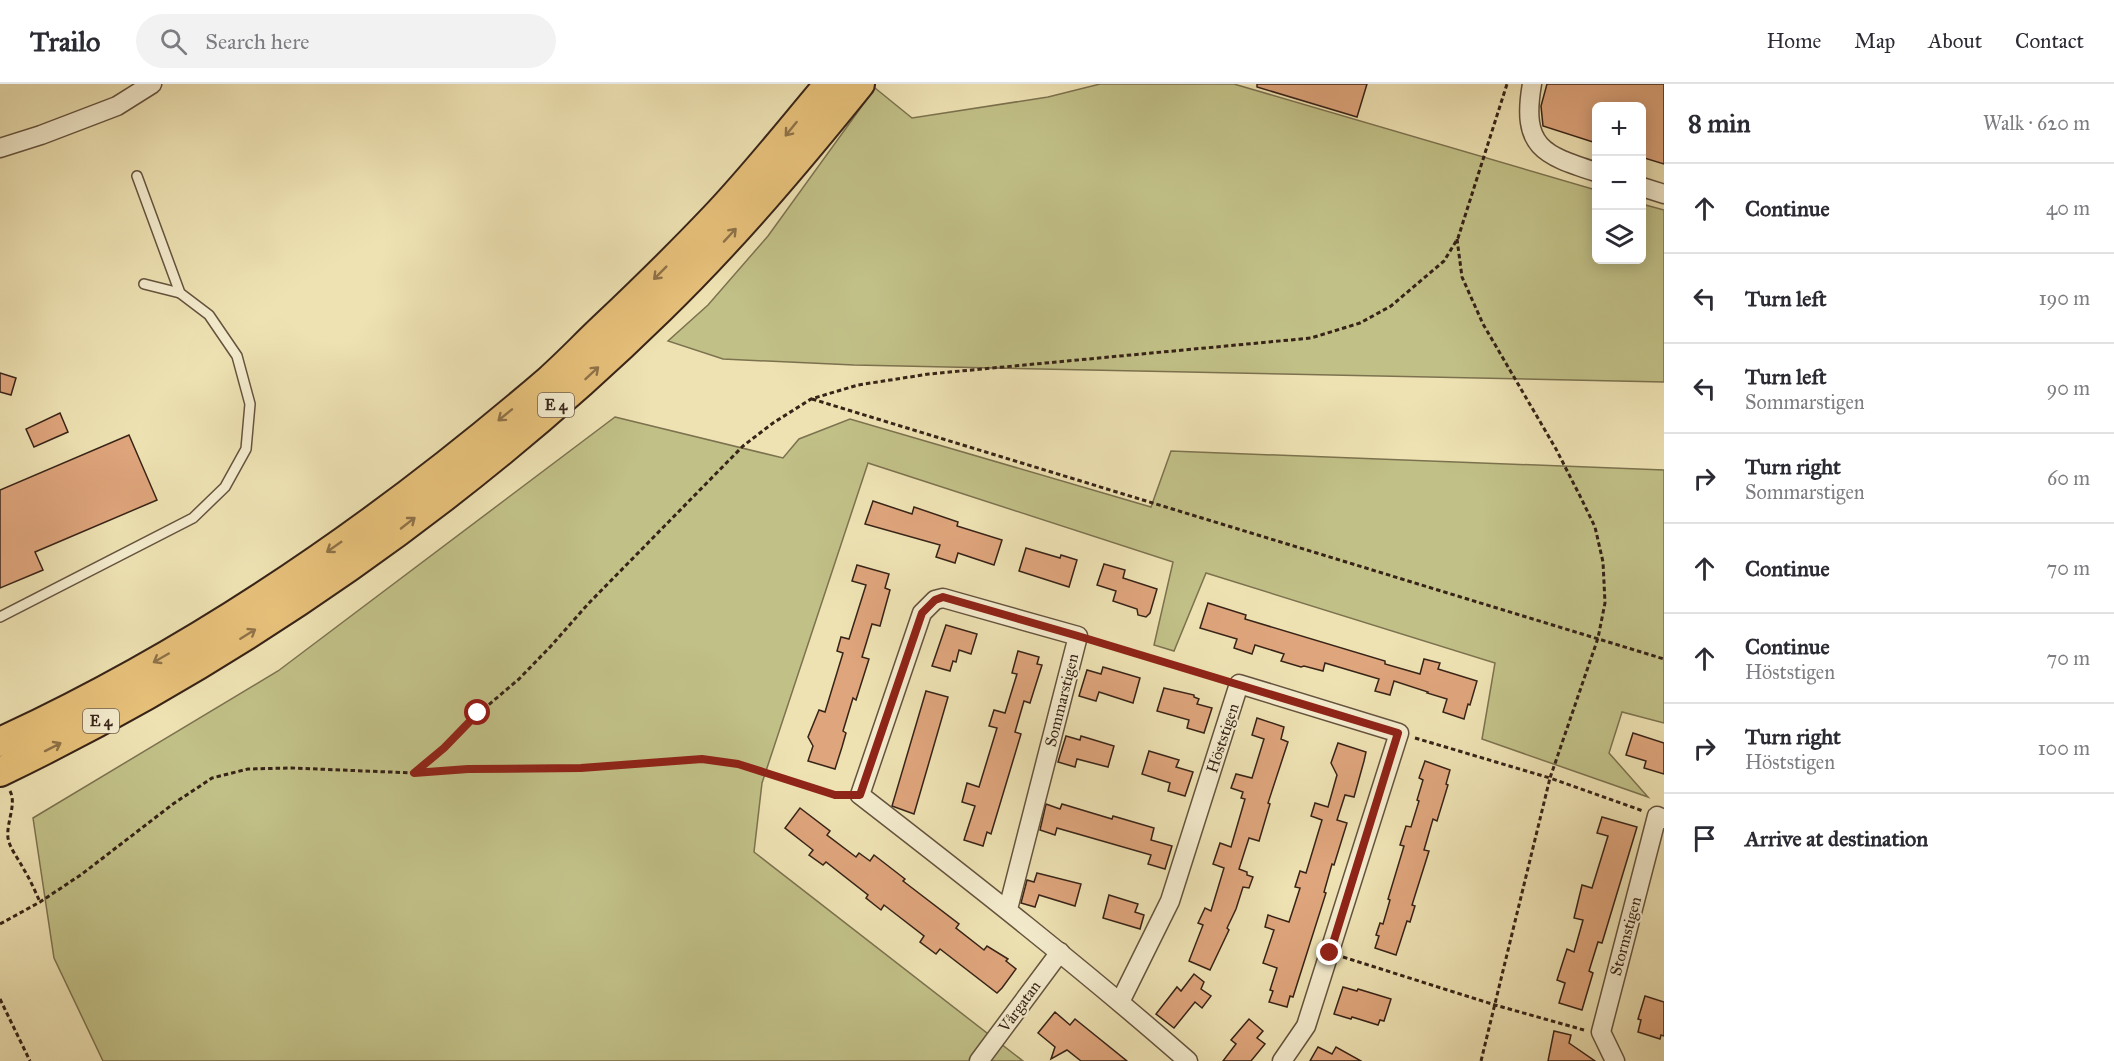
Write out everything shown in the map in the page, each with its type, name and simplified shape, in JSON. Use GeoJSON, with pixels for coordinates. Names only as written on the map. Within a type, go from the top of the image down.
{"type":"FeatureCollection","features":[{"type":"Feature","properties":{"kind":"highway","name":"E 4"},"geometry":{"type":"LineString","coordinates":[[0,742],[124,679],[212,629],[291,577],[440,469],[550,378],[646,287],[759,169],[829,84]]}},
{"type":"Feature","properties":{"kind":"highway","name":"E 4"},"geometry":{"type":"LineString","coordinates":[[4,780],[57,745],[150,694],[280,614],[366,555],[510,444],[566,396],[660,308],[805,153],[860,84]]}},
{"type":"Feature","properties":{"kind":"street"},"geometry":{"type":"LineString","coordinates":[[0,148],[117,106],[152,84]]}},
{"type":"Feature","properties":{"kind":"street"},"geometry":{"type":"LineString","coordinates":[[1532,84],[1529,107],[1536,140],[1555,158],[1592,171]]}},
{"type":"Feature","properties":{"kind":"street"},"geometry":{"type":"LineString","coordinates":[[1646,189],[1664,194]]}},
{"type":"Feature","properties":{"kind":"street","name":"Sommarstigen"},"geometry":{"type":"LineString","coordinates":[[860,795],[922,613],[935,600],[943,597],[1078,636],[1008,909]]}},
{"type":"Feature","properties":{"kind":"street","name":"Höststigen"},"geometry":{"type":"LineString","coordinates":[[1120,1002],[1170,901],[1239,684],[1398,733]]}},
{"type":"Feature","properties":{"kind":"street"},"geometry":{"type":"LineString","coordinates":[[1282,1061],[1306,1026],[1398,733]]}},
{"type":"Feature","properties":{"kind":"street"},"geometry":{"type":"LineString","coordinates":[[860,795],[1008,909],[1188,1061]]}},
{"type":"Feature","properties":{"kind":"street","name":"Stormstigen"},"geometry":{"type":"LineString","coordinates":[[1601,1032],[1660,818]]}},
{"type":"Feature","properties":{"kind":"street","name":"Vårgatan"},"geometry":{"type":"LineString","coordinates":[[979,1061],[1060,952]]}},
{"type":"Feature","properties":{"kind":"street"},"geometry":{"type":"LineString","coordinates":[[1601,1032],[1615,1061]]}},
{"type":"Feature","properties":{"kind":"lane"},"geometry":{"type":"LineString","coordinates":[[136,176],[180,293]]}},
{"type":"Feature","properties":{"kind":"lane"},"geometry":{"type":"LineString","coordinates":[[0,617],[193,519],[225,487],[246,449],[250,404],[237,356],[209,315],[180,293],[144,284]]}},
{"type":"Feature","properties":{"kind":"path"},"geometry":{"type":"LineString","coordinates":[[1481,1061],[1550,778],[1598,638],[1605,603],[1603,562],[1594,527],[1556,449],[1483,324],[1462,277],[1457,251],[1458,238],[1507,84]]}},
{"type":"Feature","properties":{"kind":"path"},"geometry":{"type":"LineString","coordinates":[[414,773],[444,748],[478,713],[519,679],[552,646],[588,604],[743,446],[773,423],[811,399],[858,385],[929,374],[1311,338],[1360,323],[1390,306],[1444,261],[1458,238]]}},
{"type":"Feature","properties":{"kind":"path"},"geometry":{"type":"LineString","coordinates":[[811,399],[1664,658]]}},
{"type":"Feature","properties":{"kind":"path"},"geometry":{"type":"LineString","coordinates":[[1078,636],[1239,684]]}},
{"type":"Feature","properties":{"kind":"path"},"geometry":{"type":"LineString","coordinates":[[1398,733],[1550,778],[1660,818]]}},
{"type":"Feature","properties":{"kind":"path"},"geometry":{"type":"LineString","coordinates":[[0,924],[40,902],[82,874],[173,804],[212,778],[248,769],[292,768],[414,773],[503,768],[581,768],[702,759],[738,764],[835,795],[860,795]]}},
{"type":"Feature","properties":{"kind":"path"},"geometry":{"type":"LineString","coordinates":[[4,780],[13,796],[8,825],[10,847],[23,867],[40,902]]}},
{"type":"Feature","properties":{"kind":"path"},"geometry":{"type":"LineString","coordinates":[[1330,953],[1495,1005],[1588,1031],[1601,1032]]}},
{"type":"Feature","properties":{"kind":"path"},"geometry":{"type":"LineString","coordinates":[[0,999],[30,1061]]}},
{"type":"Feature","properties":{"kind":"shaded area"},"geometry":{"type":"Polygon","coordinates":[[[1100,84],[1234,84],[1592,189],[1592,264],[1646,264],[1646,205],[1664,210],[1664,382],[854,365],[723,359],[668,341],[708,305],[768,236],[875,88],[912,118],[1048,97],[1100,84]]]}},
{"type":"Feature","properties":{"kind":"shaded area"},"geometry":{"type":"Polygon","coordinates":[[[615,417],[783,458],[799,439],[850,419],[1151,507],[1171,451],[1664,470],[1664,723],[1622,712],[1609,753],[1648,797],[1482,739],[1495,663],[1206,573],[1174,651],[1154,645],[1173,562],[868,463],[762,783],[754,852],[1023,1061],[103,1061],[54,958],[33,818],[278,671],[615,417]]]}},
{"type":"Feature","properties":{"kind":"building"},"geometry":{"type":"Polygon","coordinates":[[[1257,84],[1367,84],[1357,117],[1257,87],[1257,84]]]}},
{"type":"Feature","properties":{"kind":"building"},"geometry":{"type":"Polygon","coordinates":[[[1547,84],[1664,84],[1664,164],[1646,159],[1646,102],[1592,102],[1592,142],[1543,126],[1541,106],[1547,84]]]}},
{"type":"Feature","properties":{"kind":"building"},"geometry":{"type":"Polygon","coordinates":[[[0,373],[16,378],[11,395],[0,392],[0,373]]]}},
{"type":"Feature","properties":{"kind":"building"},"geometry":{"type":"Polygon","coordinates":[[[60,413],[68,432],[34,447],[26,429],[60,413]]]}},
{"type":"Feature","properties":{"kind":"building"},"geometry":{"type":"Polygon","coordinates":[[[129,435],[157,500],[35,552],[43,570],[0,588],[0,490],[129,435]]]}},
{"type":"Feature","properties":{"kind":"building"},"geometry":{"type":"Polygon","coordinates":[[[873,501],[912,514],[914,507],[958,522],[957,526],[1002,540],[994,565],[958,553],[955,563],[936,557],[940,545],[865,524],[873,501]]]}},
{"type":"Feature","properties":{"kind":"building"},"geometry":{"type":"Polygon","coordinates":[[[1026,548],[1060,558],[1061,555],[1077,560],[1069,587],[1019,571],[1026,548]]]}},
{"type":"Feature","properties":{"kind":"building"},"geometry":{"type":"Polygon","coordinates":[[[1104,564],[1125,570],[1123,578],[1157,589],[1150,613],[1146,617],[1138,615],[1137,609],[1113,601],[1116,591],[1097,585],[1104,564]]]}},
{"type":"Feature","properties":{"kind":"building"},"geometry":{"type":"Polygon","coordinates":[[[857,565],[889,574],[885,588],[890,590],[880,626],[872,624],[862,657],[869,659],[856,700],[853,698],[843,731],[846,733],[835,769],[808,761],[813,746],[808,737],[819,710],[825,712],[843,653],[837,651],[841,637],[849,639],[866,585],[852,581],[857,565]]]}},
{"type":"Feature","properties":{"kind":"building"},"geometry":{"type":"Polygon","coordinates":[[[1208,603],[1246,615],[1245,619],[1385,661],[1385,664],[1420,674],[1424,659],[1440,663],[1438,669],[1477,681],[1470,705],[1468,704],[1464,719],[1443,712],[1447,699],[1394,681],[1390,695],[1375,691],[1379,679],[1325,663],[1323,671],[1301,667],[1281,661],[1284,654],[1255,645],[1252,654],[1234,648],[1237,639],[1200,628],[1208,603]]]}},
{"type":"Feature","properties":{"kind":"building"},"geometry":{"type":"Polygon","coordinates":[[[946,625],[977,634],[971,654],[959,650],[956,662],[953,661],[950,671],[932,666],[946,625]]]}},
{"type":"Feature","properties":{"kind":"building"},"geometry":{"type":"Polygon","coordinates":[[[1018,651],[1039,657],[1037,664],[1042,665],[1030,703],[1024,701],[1015,732],[1021,734],[991,834],[987,832],[983,846],[964,840],[975,806],[962,802],[967,783],[979,787],[997,728],[989,726],[994,710],[1005,713],[1017,674],[1012,673],[1018,651]]]}},
{"type":"Feature","properties":{"kind":"building"},"geometry":{"type":"Polygon","coordinates":[[[1103,667],[1140,678],[1133,703],[1099,692],[1096,701],[1079,696],[1087,670],[1101,674],[1103,667]]]}},
{"type":"Feature","properties":{"kind":"building"},"geometry":{"type":"Polygon","coordinates":[[[1164,688],[1194,695],[1199,699],[1197,704],[1212,708],[1204,733],[1187,728],[1189,720],[1157,711],[1164,688]]]}},
{"type":"Feature","properties":{"kind":"building"},"geometry":{"type":"Polygon","coordinates":[[[926,691],[948,697],[914,814],[892,806],[926,691]]]}},
{"type":"Feature","properties":{"kind":"building"},"geometry":{"type":"Polygon","coordinates":[[[1257,718],[1284,727],[1281,739],[1288,742],[1268,803],[1270,804],[1259,841],[1249,838],[1239,869],[1253,877],[1249,888],[1243,887],[1227,928],[1229,930],[1210,970],[1189,961],[1203,925],[1198,923],[1205,908],[1211,911],[1224,868],[1213,864],[1220,843],[1231,847],[1245,799],[1241,798],[1243,792],[1231,788],[1236,774],[1252,778],[1264,739],[1252,735],[1257,718]]]}},
{"type":"Feature","properties":{"kind":"building"},"geometry":{"type":"Polygon","coordinates":[[[1633,733],[1664,743],[1664,774],[1644,768],[1646,761],[1626,755],[1633,733]]]}},
{"type":"Feature","properties":{"kind":"building"},"geometry":{"type":"Polygon","coordinates":[[[1066,736],[1080,740],[1081,736],[1114,746],[1108,767],[1077,759],[1075,767],[1058,762],[1066,736]]]}},
{"type":"Feature","properties":{"kind":"building"},"geometry":{"type":"Polygon","coordinates":[[[1338,743],[1366,752],[1354,797],[1345,795],[1337,820],[1347,823],[1334,865],[1332,864],[1324,892],[1326,893],[1293,997],[1290,996],[1287,1007],[1269,1002],[1277,968],[1263,963],[1274,930],[1265,927],[1268,915],[1289,922],[1300,888],[1295,887],[1300,871],[1306,873],[1322,820],[1311,816],[1315,803],[1328,807],[1337,775],[1331,763],[1338,743]]]}},
{"type":"Feature","properties":{"kind":"building"},"geometry":{"type":"Polygon","coordinates":[[[1149,751],[1179,760],[1176,767],[1193,772],[1185,796],[1168,791],[1170,783],[1142,774],[1149,751]]]}},
{"type":"Feature","properties":{"kind":"building"},"geometry":{"type":"Polygon","coordinates":[[[1425,761],[1450,770],[1446,784],[1448,785],[1437,821],[1433,819],[1424,850],[1429,851],[1412,905],[1415,906],[1410,922],[1407,921],[1396,955],[1375,948],[1379,936],[1376,935],[1380,923],[1383,924],[1390,900],[1388,899],[1404,846],[1400,845],[1406,826],[1411,827],[1419,801],[1417,800],[1423,780],[1419,778],[1425,761]]]}},
{"type":"Feature","properties":{"kind":"building"},"geometry":{"type":"Polygon","coordinates":[[[1046,804],[1060,809],[1062,804],[1112,819],[1113,816],[1154,828],[1151,840],[1172,846],[1165,869],[1148,864],[1151,855],[1057,828],[1055,835],[1040,830],[1046,804]]]}},
{"type":"Feature","properties":{"kind":"building"},"geometry":{"type":"Polygon","coordinates":[[[800,808],[830,831],[827,835],[856,857],[859,853],[870,861],[874,855],[905,879],[903,881],[959,924],[956,928],[984,950],[987,946],[1008,959],[1006,961],[1016,969],[1002,988],[997,993],[940,949],[936,954],[920,942],[924,936],[884,905],[881,910],[866,898],[868,895],[826,862],[823,865],[809,855],[813,850],[785,828],[800,808]]]}},
{"type":"Feature","properties":{"kind":"building"},"geometry":{"type":"Polygon","coordinates":[[[1602,817],[1637,827],[1602,943],[1598,942],[1589,971],[1593,973],[1582,1010],[1559,1003],[1565,983],[1557,980],[1567,949],[1574,952],[1583,920],[1574,918],[1582,885],[1592,888],[1608,836],[1597,833],[1602,817]]]}},
{"type":"Feature","properties":{"kind":"building"},"geometry":{"type":"Polygon","coordinates":[[[1037,873],[1081,884],[1075,906],[1039,895],[1035,907],[1021,903],[1027,880],[1034,882],[1037,873]]]}},
{"type":"Feature","properties":{"kind":"building"},"geometry":{"type":"Polygon","coordinates":[[[1109,895],[1138,904],[1135,912],[1144,915],[1140,929],[1103,918],[1109,895]]]}},
{"type":"Feature","properties":{"kind":"building"},"geometry":{"type":"Polygon","coordinates":[[[1194,974],[1204,982],[1201,989],[1211,996],[1202,1008],[1195,1002],[1174,1028],[1156,1014],[1177,987],[1181,991],[1194,974]]]}},
{"type":"Feature","properties":{"kind":"building"},"geometry":{"type":"Polygon","coordinates":[[[1343,987],[1391,999],[1384,1021],[1380,1020],[1378,1025],[1334,1014],[1343,987]]]}},
{"type":"Feature","properties":{"kind":"building"},"geometry":{"type":"Polygon","coordinates":[[[1645,996],[1664,1002],[1664,1036],[1661,1035],[1660,1039],[1638,1032],[1641,1020],[1638,1019],[1645,996]]]}},
{"type":"Feature","properties":{"kind":"building"},"geometry":{"type":"Polygon","coordinates":[[[1055,1012],[1070,1025],[1075,1019],[1127,1061],[1081,1061],[1067,1050],[1051,1059],[1055,1047],[1038,1033],[1055,1012]]]}},
{"type":"Feature","properties":{"kind":"building"},"geometry":{"type":"Polygon","coordinates":[[[1249,1019],[1263,1031],[1257,1038],[1265,1044],[1251,1061],[1223,1061],[1236,1044],[1231,1040],[1249,1019]]]}},
{"type":"Feature","properties":{"kind":"building"},"geometry":{"type":"Polygon","coordinates":[[[1554,1031],[1571,1035],[1569,1043],[1595,1061],[1548,1061],[1554,1031]]]}},
{"type":"Feature","properties":{"kind":"building"},"geometry":{"type":"Polygon","coordinates":[[[1318,1047],[1332,1054],[1336,1047],[1361,1061],[1310,1061],[1318,1047]]]}},
{"type":"Feature","properties":{"kind":"route"},"geometry":{"type":"LineString","coordinates":[[478,713],[444,748],[414,773],[468,769],[581,768],[702,759],[738,764],[813,786],[835,795],[860,795],[922,613],[935,600],[943,597],[1398,733],[1330,953]]}}]}
